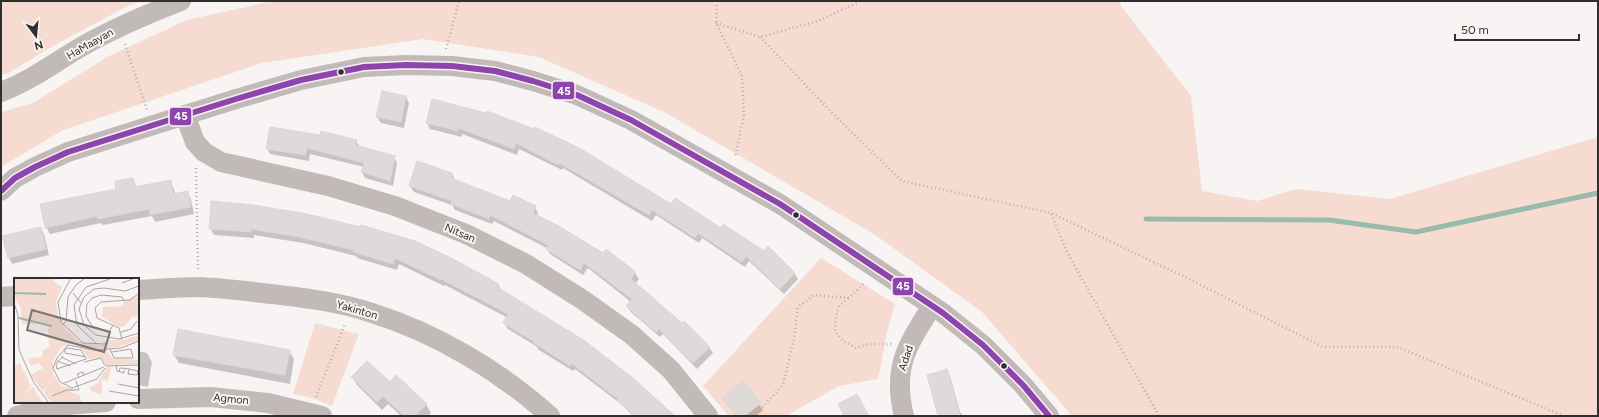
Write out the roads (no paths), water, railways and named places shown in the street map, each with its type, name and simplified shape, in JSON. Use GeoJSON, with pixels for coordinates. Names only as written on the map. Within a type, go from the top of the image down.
{"type":"FeatureCollection","features":[{"type":"Feature","properties":{"kind":"street","name":"HaMaayan"},"geometry":{"type":"LineString","coordinates":[[1,92],[38,74],[76,50],[119,27],[181,1]]}},
{"type":"Feature","properties":{"kind":"street"},"geometry":{"type":"LineString","coordinates":[[1,191],[15,178],[68,152],[301,80],[364,68],[406,65],[442,66],[495,71],[533,81],[576,95],[631,120],[780,204],[932,306],[983,345],[1023,385],[1050,416]]}},
{"type":"Feature","properties":{"kind":"street","name":"Nitsan"},"geometry":{"type":"LineString","coordinates":[[185,115],[195,142],[204,152],[221,162],[328,186],[395,206],[466,234],[526,264],[583,300],[632,335],[671,370],[708,416]]}},
{"type":"Feature","properties":{"kind":"street","name":"Yakinton"},"geometry":{"type":"LineString","coordinates":[[139,290],[199,287],[290,296],[331,302],[372,313],[414,329],[459,352],[497,376],[550,416]]}},
{"type":"Feature","properties":{"kind":"street"},"geometry":{"type":"LineString","coordinates":[[1,297],[14,296]]}},
{"type":"Feature","properties":{"kind":"street","name":"Adad"},"geometry":{"type":"LineString","coordinates":[[904,416],[900,400],[899,378],[904,358],[913,336],[932,306]]}},
{"type":"Feature","properties":{"kind":"street","name":"Agmon"},"geometry":{"type":"LineString","coordinates":[[139,399],[211,398],[268,403],[316,414]]}},
{"type":"Feature","properties":{"kind":"street"},"geometry":{"type":"LineString","coordinates":[[17,416],[54,406],[93,403]]}},
{"type":"Feature","properties":{"kind":"waterway"},"geometry":{"type":"LineString","coordinates":[[1146,219],[1329,220],[1416,232],[1598,193]]}}]}
